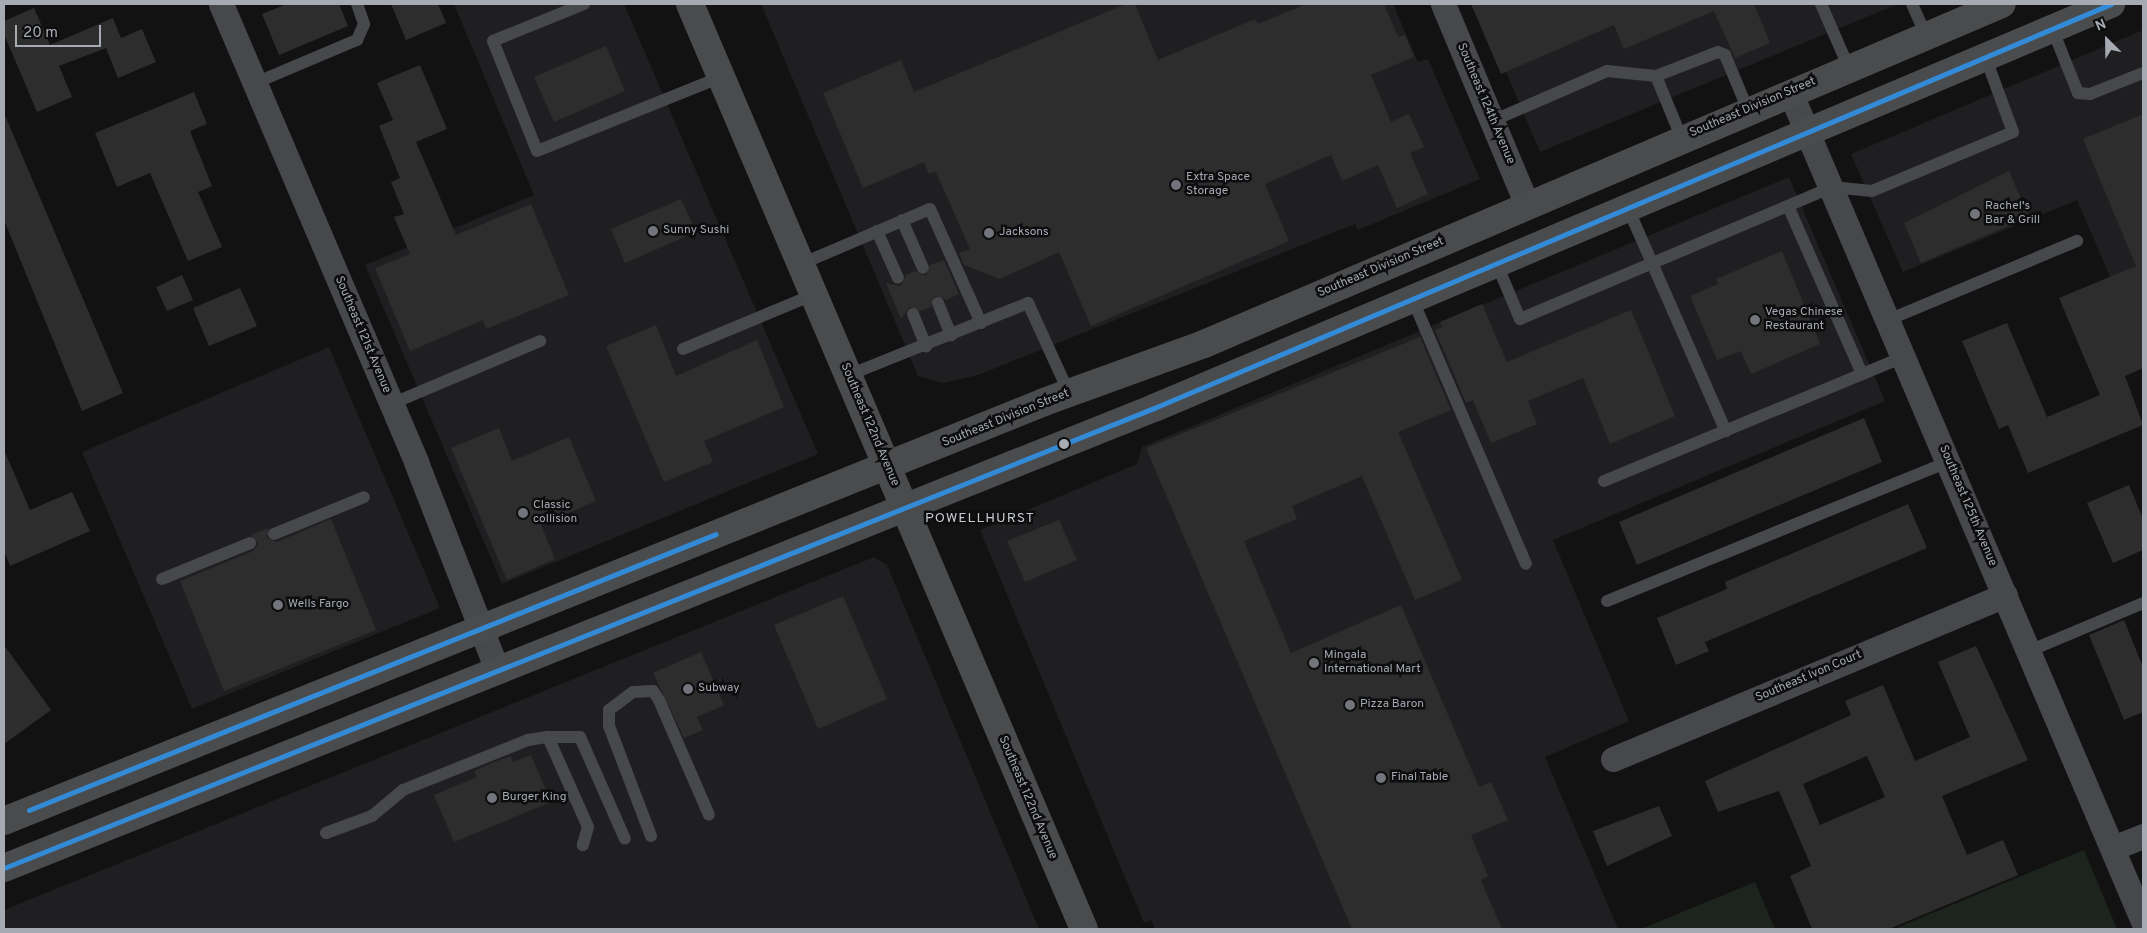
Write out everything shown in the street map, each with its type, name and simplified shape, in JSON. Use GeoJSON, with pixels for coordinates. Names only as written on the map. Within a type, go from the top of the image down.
{"type":"FeatureCollection","features":[{"type":"Feature","properties":{"kind":"main road","name":"Southeast 122nd Avenue"},"geometry":{"type":"LineString","coordinates":[[690,4],[1084,929]]}},
{"type":"Feature","properties":{"kind":"main road","name":"Southeast Division Street"},"geometry":{"type":"LineString","coordinates":[[4,821],[479,627],[887,467],[1069,393],[1204,344],[1790,92],[2002,4]]}},
{"type":"Feature","properties":{"kind":"main road"},"geometry":{"type":"LineString","coordinates":[[4,868],[903,506],[1154,408],[1806,129],[2111,4]]}},
{"type":"Feature","properties":{"kind":"main road"},"geometry":{"type":"LineString","coordinates":[[1496,262],[1515,242],[1527,206]]}},
{"type":"Feature","properties":{"kind":"street","name":"Southeast 121st Avenue"},"geometry":{"type":"LineString","coordinates":[[221,4],[391,404],[497,670]]}},
{"type":"Feature","properties":{"kind":"street","name":"Southeast 124th Avenue"},"geometry":{"type":"LineString","coordinates":[[1443,4],[1527,206]]}},
{"type":"Feature","properties":{"kind":"street","name":"Southeast 125th Avenue"},"geometry":{"type":"LineString","coordinates":[[1790,92],[2143,921]]}},
{"type":"Feature","properties":{"kind":"street","name":"Southeast Ivon Court"},"geometry":{"type":"LineString","coordinates":[[1613,759],[2005,595]]}},
{"type":"Feature","properties":{"kind":"street"},"geometry":{"type":"LineString","coordinates":[[2112,848],[2143,836]]}},
{"type":"Feature","properties":{"kind":"lane"},"geometry":{"type":"LineString","coordinates":[[255,83],[357,40],[364,24],[357,4]]}},
{"type":"Feature","properties":{"kind":"lane"},"geometry":{"type":"LineString","coordinates":[[584,4],[493,41],[537,151],[721,77]]}},
{"type":"Feature","properties":{"kind":"lane"},"geometry":{"type":"LineString","coordinates":[[1821,4],[1849,68]]}},
{"type":"Feature","properties":{"kind":"lane"},"geometry":{"type":"LineString","coordinates":[[1912,4],[1926,35]]}},
{"type":"Feature","properties":{"kind":"lane"},"geometry":{"type":"LineString","coordinates":[[2052,28],[2078,93],[2090,94],[2143,73]]}},
{"type":"Feature","properties":{"kind":"lane"},"geometry":{"type":"LineString","coordinates":[[1492,121],[1607,71],[1656,76],[1722,53],[1748,110]]}},
{"type":"Feature","properties":{"kind":"lane"},"geometry":{"type":"LineString","coordinates":[[1496,262],[1520,319],[1832,187],[1872,191],[2013,132],[1985,56]]}},
{"type":"Feature","properties":{"kind":"lane"},"geometry":{"type":"LineString","coordinates":[[1656,76],[1682,139]]}},
{"type":"Feature","properties":{"kind":"lane"},"geometry":{"type":"LineString","coordinates":[[1627,206],[1726,431]]}},
{"type":"Feature","properties":{"kind":"lane"},"geometry":{"type":"LineString","coordinates":[[1788,206],[1862,374]]}},
{"type":"Feature","properties":{"kind":"lane"},"geometry":{"type":"LineString","coordinates":[[801,264],[930,209],[981,323]]}},
{"type":"Feature","properties":{"kind":"lane"},"geometry":{"type":"LineString","coordinates":[[902,220],[923,268]]}},
{"type":"Feature","properties":{"kind":"lane"},"geometry":{"type":"LineString","coordinates":[[877,231],[898,278]]}},
{"type":"Feature","properties":{"kind":"lane"},"geometry":{"type":"LineString","coordinates":[[1888,320],[2077,241]]}},
{"type":"Feature","properties":{"kind":"lane"},"geometry":{"type":"LineString","coordinates":[[683,349],[815,294]]}},
{"type":"Feature","properties":{"kind":"lane"},"geometry":{"type":"LineString","coordinates":[[1412,298],[1526,564]]}},
{"type":"Feature","properties":{"kind":"lane"},"geometry":{"type":"LineString","coordinates":[[938,303],[951,335]]}},
{"type":"Feature","properties":{"kind":"lane"},"geometry":{"type":"LineString","coordinates":[[849,375],[926,346],[1028,303],[1069,393]]}},
{"type":"Feature","properties":{"kind":"lane"},"geometry":{"type":"LineString","coordinates":[[913,314],[926,346]]}},
{"type":"Feature","properties":{"kind":"lane"},"geometry":{"type":"LineString","coordinates":[[391,404],[540,341]]}},
{"type":"Feature","properties":{"kind":"lane"},"geometry":{"type":"LineString","coordinates":[[1604,481],[1904,357]]}},
{"type":"Feature","properties":{"kind":"lane"},"geometry":{"type":"LineString","coordinates":[[1607,601],[1948,462]]}},
{"type":"Feature","properties":{"kind":"lane"},"geometry":{"type":"LineString","coordinates":[[274,534],[364,497]]}},
{"type":"Feature","properties":{"kind":"lane"},"geometry":{"type":"LineString","coordinates":[[162,579],[250,543]]}},
{"type":"Feature","properties":{"kind":"lane"},"geometry":{"type":"LineString","coordinates":[[2029,651],[2143,603]]}},
{"type":"Feature","properties":{"kind":"lane"},"geometry":{"type":"LineString","coordinates":[[651,836],[609,726],[610,710],[633,692],[653,691],[659,700],[709,815]]}},
{"type":"Feature","properties":{"kind":"lane"},"geometry":{"type":"LineString","coordinates":[[548,737],[588,827],[583,845]]}},
{"type":"Feature","properties":{"kind":"lane"},"geometry":{"type":"LineString","coordinates":[[326,833],[372,816],[403,790],[528,740],[548,737],[580,737],[625,839]]}},
{"type":"Feature","properties":{"kind":"shaded area"},"geometry":{"type":"Polygon","coordinates":[[[454,4],[624,4],[818,454],[502,584],[365,265],[534,195],[454,4]]]}},
{"type":"Feature","properties":{"kind":"shaded area"},"geometry":{"type":"Polygon","coordinates":[[[761,4],[1393,4],[1418,62],[1428,59],[1480,179],[1358,230],[1355,224],[978,375],[943,383],[918,376],[761,4]]]}},
{"type":"Feature","properties":{"kind":"shaded area"},"geometry":{"type":"Polygon","coordinates":[[[1477,4],[1898,4],[1540,152],[1477,4]]]}},
{"type":"Feature","properties":{"kind":"shaded area"},"geometry":{"type":"Polygon","coordinates":[[[2143,30],[2143,353],[2077,200],[1903,272],[1851,154],[2143,30]]]}},
{"type":"Feature","properties":{"kind":"shaded area"},"geometry":{"type":"Polygon","coordinates":[[[1789,177],[1885,401],[1553,540],[1629,721],[1545,757],[1618,929],[1155,929],[1151,920],[1144,923],[980,530],[1137,464],[1142,447],[1789,177]]]}},
{"type":"Feature","properties":{"kind":"shaded area"},"geometry":{"type":"Polygon","coordinates":[[[329,347],[440,608],[192,709],[82,452],[329,347]]]}},
{"type":"Feature","properties":{"kind":"shaded area"},"geometry":{"type":"Polygon","coordinates":[[[874,557],[887,565],[1039,929],[4,929],[4,910],[874,557]]]}},
{"type":"Feature","properties":{"kind":"shaded area"},"geometry":{"type":"Polygon","coordinates":[[[2084,850],[2117,929],[1894,929],[2084,850]]]}},
{"type":"Feature","properties":{"kind":"shaded area"},"geometry":{"type":"Polygon","coordinates":[[[1755,882],[1775,929],[1641,929],[1755,882]]]}},
{"type":"Feature","properties":{"kind":"building"},"geometry":{"type":"Polygon","coordinates":[[[287,4],[339,4],[348,26],[279,55],[262,14],[287,4]]]}},
{"type":"Feature","properties":{"kind":"building"},"geometry":{"type":"Polygon","coordinates":[[[391,4],[438,4],[446,23],[406,40],[391,4]]]}},
{"type":"Feature","properties":{"kind":"building","name":"Extra Space Storage"},"geometry":{"type":"Polygon","coordinates":[[[1126,4],[1135,4],[1158,60],[1255,19],[1258,24],[1306,4],[1384,4],[1398,37],[1405,35],[1414,57],[1371,75],[1391,122],[1409,114],[1424,147],[1410,153],[1428,194],[1397,208],[1378,165],[1342,181],[1331,155],[1265,184],[1289,241],[1091,326],[1059,252],[1000,279],[964,265],[959,253],[970,249],[936,172],[929,174],[924,162],[863,188],[823,93],[901,60],[914,92],[1126,4]]]}},
{"type":"Feature","properties":{"kind":"building"},"geometry":{"type":"Polygon","coordinates":[[[1471,4],[1754,4],[1770,43],[1735,58],[1714,11],[1624,49],[1614,25],[1501,74],[1471,4]]]}},
{"type":"Feature","properties":{"kind":"building"},"geometry":{"type":"Polygon","coordinates":[[[34,8],[50,45],[113,18],[121,38],[142,29],[156,62],[118,78],[106,48],[59,66],[72,97],[37,112],[4,34],[4,21],[34,8]]]}},
{"type":"Feature","properties":{"kind":"building"},"geometry":{"type":"Polygon","coordinates":[[[606,46],[625,91],[554,122],[534,77],[606,46]]]}},
{"type":"Feature","properties":{"kind":"building"},"geometry":{"type":"Polygon","coordinates":[[[420,65],[447,129],[416,142],[456,235],[531,204],[569,295],[486,329],[483,320],[410,351],[375,268],[410,254],[394,217],[404,214],[391,182],[400,178],[379,126],[393,120],[377,83],[420,65]]]}},
{"type":"Feature","properties":{"kind":"building"},"geometry":{"type":"Polygon","coordinates":[[[194,92],[207,124],[190,131],[212,186],[198,192],[222,247],[188,261],[150,173],[117,187],[95,133],[194,92]]]}},
{"type":"Feature","properties":{"kind":"building"},"geometry":{"type":"Polygon","coordinates":[[[4,113],[123,393],[82,411],[4,220],[4,113]]]}},
{"type":"Feature","properties":{"kind":"building"},"geometry":{"type":"Polygon","coordinates":[[[2143,114],[2143,368],[2125,376],[2143,425],[2028,473],[2008,425],[1999,429],[1962,341],[2007,323],[2047,417],[2100,395],[2059,298],[2136,266],[2083,139],[2143,114]]]}},
{"type":"Feature","properties":{"kind":"building","name":"Rachel's Bar & Grill"},"geometry":{"type":"Polygon","coordinates":[[[2009,171],[2029,217],[1921,263],[1904,223],[2009,171]]]}},
{"type":"Feature","properties":{"kind":"building","name":"Sunny Sushi"},"geometry":{"type":"Polygon","coordinates":[[[681,199],[696,232],[625,263],[611,229],[681,199]]]}},
{"type":"Feature","properties":{"kind":"building","name":"Vegas Chinese Restaurant"},"geometry":{"type":"Polygon","coordinates":[[[1782,251],[1820,344],[1751,374],[1741,351],[1717,360],[1690,296],[1718,284],[1716,279],[1782,251]]]}},
{"type":"Feature","properties":{"kind":"building"},"geometry":{"type":"Polygon","coordinates":[[[944,260],[959,294],[946,300],[935,296],[931,307],[920,311],[910,307],[901,319],[886,283],[901,286],[906,275],[915,271],[926,276],[930,265],[944,260]]]}},
{"type":"Feature","properties":{"kind":"building"},"geometry":{"type":"Polygon","coordinates":[[[182,275],[193,300],[167,311],[156,287],[182,275]]]}},
{"type":"Feature","properties":{"kind":"building"},"geometry":{"type":"Polygon","coordinates":[[[240,288],[257,326],[209,346],[193,308],[240,288]]]}},
{"type":"Feature","properties":{"kind":"building"},"geometry":{"type":"Polygon","coordinates":[[[1482,304],[1507,362],[1631,310],[1675,416],[1610,444],[1583,378],[1528,401],[1537,424],[1491,443],[1473,400],[1466,403],[1435,330],[1442,327],[1440,322],[1482,304]]]}},
{"type":"Feature","properties":{"kind":"building"},"geometry":{"type":"Polygon","coordinates":[[[656,325],[676,376],[757,340],[784,407],[704,441],[713,462],[664,482],[606,346],[656,325]]]}},
{"type":"Feature","properties":{"kind":"building"},"geometry":{"type":"Polygon","coordinates":[[[1420,337],[1451,410],[1398,432],[1462,580],[1415,600],[1362,476],[1292,506],[1297,519],[1244,541],[1291,653],[1401,605],[1479,787],[1491,782],[1508,820],[1471,835],[1488,876],[1481,880],[1502,929],[1352,929],[1146,448],[1420,337]]]}},
{"type":"Feature","properties":{"kind":"building"},"geometry":{"type":"Polygon","coordinates":[[[1864,418],[1882,462],[1637,565],[1619,522],[1864,418]]]}},
{"type":"Feature","properties":{"kind":"building","name":"Classic collision"},"geometry":{"type":"Polygon","coordinates":[[[499,428],[512,461],[569,437],[596,501],[541,525],[555,559],[507,580],[451,448],[499,428]]]}},
{"type":"Feature","properties":{"kind":"building"},"geometry":{"type":"Polygon","coordinates":[[[4,450],[30,510],[72,492],[90,531],[10,566],[4,551],[4,450]]]}},
{"type":"Feature","properties":{"kind":"building"},"geometry":{"type":"Polygon","coordinates":[[[2129,485],[2143,519],[2143,550],[2113,563],[2087,503],[2129,485]]]}},
{"type":"Feature","properties":{"kind":"building"},"geometry":{"type":"Polygon","coordinates":[[[1908,504],[1927,548],[1705,642],[1709,651],[1676,665],[1657,618],[1727,589],[1725,582],[1908,504]]]}},
{"type":"Feature","properties":{"kind":"building","name":"Wells Fargo"},"geometry":{"type":"Polygon","coordinates":[[[331,519],[376,630],[224,691],[180,581],[253,551],[258,544],[251,535],[269,528],[267,538],[277,542],[331,519]]]}},
{"type":"Feature","properties":{"kind":"building"},"geometry":{"type":"Polygon","coordinates":[[[1059,520],[1077,560],[1025,582],[1007,541],[1059,520]]]}},
{"type":"Feature","properties":{"kind":"building"},"geometry":{"type":"Polygon","coordinates":[[[843,596],[887,699],[818,729],[774,625],[843,596]]]}},
{"type":"Feature","properties":{"kind":"building"},"geometry":{"type":"Polygon","coordinates":[[[2124,620],[2143,667],[2143,712],[2124,720],[2089,635],[2124,620]]]}},
{"type":"Feature","properties":{"kind":"building"},"geometry":{"type":"Polygon","coordinates":[[[4,645],[51,710],[4,744],[4,645]]]}},
{"type":"Feature","properties":{"kind":"building"},"geometry":{"type":"Polygon","coordinates":[[[1976,646],[2028,760],[1942,796],[1967,855],[2003,840],[2018,875],[1889,929],[1812,929],[1790,876],[1811,866],[1779,791],[1718,812],[1705,781],[1851,715],[1845,701],[1883,685],[1915,761],[1970,737],[1938,662],[1976,646]],[[1867,756],[1803,784],[1820,825],[1885,797],[1867,756]]]}},
{"type":"Feature","properties":{"kind":"building","name":"Subway"},"geometry":{"type":"Polygon","coordinates":[[[701,652],[724,705],[697,717],[703,730],[684,738],[653,673],[701,652]]]}},
{"type":"Feature","properties":{"kind":"building","name":"Burger King"},"geometry":{"type":"Polygon","coordinates":[[[531,755],[551,802],[454,842],[434,795],[477,777],[474,771],[494,762],[511,756],[513,762],[531,755]]]}},
{"type":"Feature","properties":{"kind":"building"},"geometry":{"type":"Polygon","coordinates":[[[1659,806],[1672,836],[1607,866],[1593,831],[1659,806]]]}},
{"type":"Feature","properties":{"kind":"transit line"},"geometry":{"type":"LineString","coordinates":[[4,868],[1154,408],[2111,4]]}},
{"type":"Feature","properties":{"kind":"transit line"},"geometry":{"type":"LineString","coordinates":[[29,810],[716,534]]}},
{"type":"Feature","properties":{"kind":"place","name":"Extra Space Storage"},"geometry":{"type":"Point","coordinates":[1176,185]}},
{"type":"Feature","properties":{"kind":"place","name":"Rachel's Bar & Grill"},"geometry":{"type":"Point","coordinates":[1975,214]}},
{"type":"Feature","properties":{"kind":"place","name":"Sunny Sushi"},"geometry":{"type":"Point","coordinates":[653,231]}},
{"type":"Feature","properties":{"kind":"place","name":"Jacksons"},"geometry":{"type":"Point","coordinates":[989,233]}},
{"type":"Feature","properties":{"kind":"place","name":"Vegas Chinese Restaurant"},"geometry":{"type":"Point","coordinates":[1755,320]}},
{"type":"Feature","properties":{"kind":"place","name":"Classic collision"},"geometry":{"type":"Point","coordinates":[523,513]}},
{"type":"Feature","properties":{"kind":"place","name":"Wells Fargo"},"geometry":{"type":"Point","coordinates":[278,605]}},
{"type":"Feature","properties":{"kind":"place","name":"Mingala International Mart"},"geometry":{"type":"Point","coordinates":[1314,663]}},
{"type":"Feature","properties":{"kind":"place","name":"Subway"},"geometry":{"type":"Point","coordinates":[688,689]}},
{"type":"Feature","properties":{"kind":"place","name":"Pizza Baron"},"geometry":{"type":"Point","coordinates":[1350,705]}},
{"type":"Feature","properties":{"kind":"place","name":"Final Table"},"geometry":{"type":"Point","coordinates":[1381,778]}},
{"type":"Feature","properties":{"kind":"place","name":"Burger King"},"geometry":{"type":"Point","coordinates":[492,798]}},
{"type":"Feature","properties":{"kind":"district","name":"POWELLHURST"},"geometry":{"type":"Point","coordinates":[980,519]}}]}
